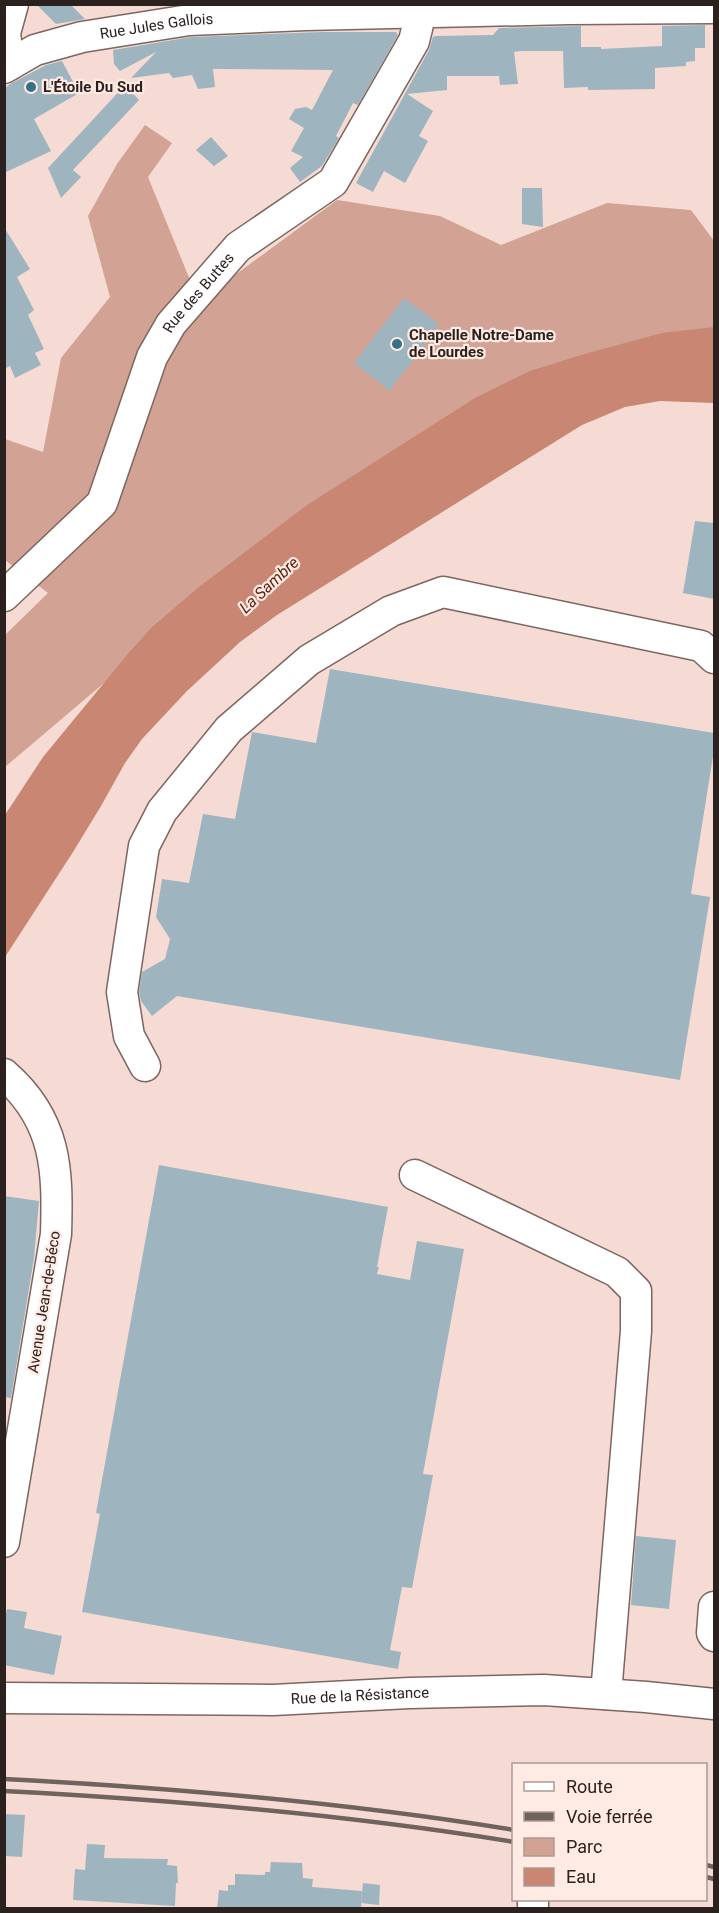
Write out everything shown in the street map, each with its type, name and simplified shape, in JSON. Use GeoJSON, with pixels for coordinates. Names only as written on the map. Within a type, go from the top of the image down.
{"type":"FeatureCollection","features":[{"type":"Feature","properties":{"kind":"street"},"geometry":{"type":"LineString","coordinates":[[7,67],[6,33],[13,4]]}},
{"type":"Feature","properties":{"kind":"street","name":"Rue Jules Gallois"},"geometry":{"type":"LineString","coordinates":[[7,67],[35,50],[191,12],[421,12],[612,6],[708,7]]}},
{"type":"Feature","properties":{"kind":"street","name":"Rue des Buttes"},"geometry":{"type":"LineString","coordinates":[[4,596],[102,502],[152,357],[171,324],[238,247],[333,182],[414,41],[421,12]]}},
{"type":"Feature","properties":{"kind":"street"},"geometry":{"type":"LineString","coordinates":[[145,1066],[129,1036],[122,992],[144,846],[162,812],[229,729],[309,660],[391,611],[443,592],[701,646],[714,658]]}},
{"type":"Feature","properties":{"kind":"street","name":"Avenue Jean-de-Béco"},"geometry":{"type":"LineString","coordinates":[[4,1074],[32,1106],[47,1131],[53,1151],[58,1189],[56,1234],[4,1542]]}},
{"type":"Feature","properties":{"kind":"street"},"geometry":{"type":"LineString","coordinates":[[415,1175],[617,1272],[636,1291],[636,1331],[606,1694]]}},
{"type":"Feature","properties":{"kind":"street"},"geometry":{"type":"LineString","coordinates":[[714,1607],[712,1633],[714,1636]]}},
{"type":"Feature","properties":{"kind":"street","name":"Rue de la Résistance"},"geometry":{"type":"LineString","coordinates":[[4,1698],[273,1700],[409,1693],[544,1690],[714,1704]]}},
{"type":"Feature","properties":{"kind":"green space"},"geometry":{"type":"Polygon","coordinates":[[[145,125],[172,143],[148,177],[190,280],[212,292],[337,200],[440,216],[501,245],[607,203],[691,210],[714,241],[714,342],[209,594],[5,767],[5,635],[48,593],[5,560],[5,439],[43,452],[61,358],[110,297],[88,216],[117,164],[145,125]]]}},
{"type":"Feature","properties":{"kind":"water","name":"La Sambre"},"geometry":{"type":"Polygon","coordinates":[[[714,327],[714,403],[660,401],[625,407],[582,425],[277,615],[240,642],[187,691],[142,739],[5,957],[5,815],[43,757],[152,627],[199,587],[307,505],[475,398],[530,371],[581,355],[662,333],[714,327]]]}},
{"type":"Feature","properties":{"kind":"building"},"geometry":{"type":"Polygon","coordinates":[[[36,4],[70,4],[85,19],[56,24],[36,4]]]}},
{"type":"Feature","properties":{"kind":"building"},"geometry":{"type":"Polygon","coordinates":[[[705,25],[705,48],[695,48],[695,61],[686,62],[686,66],[655,68],[655,89],[564,88],[563,51],[520,51],[514,52],[518,84],[500,85],[499,76],[447,76],[447,90],[407,94],[433,111],[419,136],[428,141],[405,183],[384,171],[373,192],[356,183],[429,50],[433,37],[493,35],[499,28],[581,26],[581,47],[601,47],[601,49],[662,46],[662,26],[705,25]]]}},
{"type":"Feature","properties":{"kind":"building"},"geometry":{"type":"Polygon","coordinates":[[[396,32],[398,35],[358,105],[353,103],[336,136],[339,138],[322,166],[300,182],[290,168],[303,157],[291,151],[304,128],[289,119],[295,109],[306,107],[312,110],[333,70],[213,69],[215,87],[198,89],[192,75],[173,78],[169,73],[131,78],[156,52],[120,71],[114,64],[113,50],[191,37],[396,32]]]}},
{"type":"Feature","properties":{"kind":"building"},"geometry":{"type":"Polygon","coordinates":[[[62,61],[79,93],[34,119],[51,151],[4,173],[4,89],[46,65],[62,61]]]}},
{"type":"Feature","properties":{"kind":"building"},"geometry":{"type":"Polygon","coordinates":[[[125,85],[139,100],[73,170],[81,177],[61,198],[48,168],[125,85]]]}},
{"type":"Feature","properties":{"kind":"building"},"geometry":{"type":"Polygon","coordinates":[[[211,137],[228,156],[214,166],[196,150],[211,137]]]}},
{"type":"Feature","properties":{"kind":"building"},"geometry":{"type":"Polygon","coordinates":[[[522,188],[542,188],[543,227],[522,224],[522,188]]]}},
{"type":"Feature","properties":{"kind":"building"},"geometry":{"type":"Polygon","coordinates":[[[4,227],[30,269],[17,277],[34,310],[28,315],[44,349],[35,353],[41,365],[15,378],[10,366],[4,369],[4,227]]]}},
{"type":"Feature","properties":{"kind":"building","name":"Chapelle Notre-Dame de Lourdes"},"geometry":{"type":"Polygon","coordinates":[[[404,298],[439,324],[390,391],[354,363],[404,298]]]}},
{"type":"Feature","properties":{"kind":"building"},"geometry":{"type":"Polygon","coordinates":[[[695,521],[714,523],[714,599],[683,593],[695,521]]]}},
{"type":"Feature","properties":{"kind":"building"},"geometry":{"type":"Polygon","coordinates":[[[330,669],[714,733],[714,750],[691,894],[710,897],[680,1080],[177,996],[152,1016],[141,1001],[139,992],[142,972],[165,959],[170,939],[156,917],[162,879],[189,883],[203,814],[235,819],[252,732],[316,743],[330,669]]]}},
{"type":"Feature","properties":{"kind":"building"},"geometry":{"type":"Polygon","coordinates":[[[159,1165],[388,1207],[377,1274],[410,1280],[417,1241],[464,1249],[423,1474],[433,1475],[412,1588],[402,1587],[390,1650],[401,1652],[398,1669],[82,1612],[100,1514],[96,1513],[159,1165]]]}},
{"type":"Feature","properties":{"kind":"building"},"geometry":{"type":"Polygon","coordinates":[[[4,1196],[39,1201],[34,1258],[11,1398],[4,1397],[4,1196]]]}},
{"type":"Feature","properties":{"kind":"building"},"geometry":{"type":"Polygon","coordinates":[[[636,1536],[676,1540],[669,1609],[631,1605],[636,1536]]]}},
{"type":"Feature","properties":{"kind":"building"},"geometry":{"type":"Polygon","coordinates":[[[7,1609],[27,1612],[24,1628],[62,1636],[54,1675],[4,1665],[4,1621],[7,1609]]]}},
{"type":"Feature","properties":{"kind":"building"},"geometry":{"type":"Polygon","coordinates":[[[4,1814],[25,1815],[22,1857],[4,1856],[4,1814]]]}},
{"type":"Feature","properties":{"kind":"building"},"geometry":{"type":"Polygon","coordinates":[[[87,1844],[105,1845],[104,1858],[168,1859],[167,1865],[177,1866],[178,1883],[176,1883],[175,1906],[73,1900],[75,1869],[85,1870],[87,1844]]]}},
{"type":"Feature","properties":{"kind":"building"},"geometry":{"type":"Polygon","coordinates":[[[271,1862],[302,1863],[303,1878],[313,1879],[312,1887],[362,1891],[361,1908],[217,1908],[219,1890],[228,1891],[228,1885],[235,1885],[235,1874],[265,1875],[265,1872],[270,1872],[271,1862]]]}},
{"type":"Feature","properties":{"kind":"building"},"geometry":{"type":"Polygon","coordinates":[[[363,1883],[380,1885],[379,1905],[361,1903],[363,1883]]]}},
{"type":"Feature","properties":{"kind":"railway"},"geometry":{"type":"LineString","coordinates":[[4,1779],[260,1797],[387,1811],[512,1830]]}},
{"type":"Feature","properties":{"kind":"railway"},"geometry":{"type":"LineString","coordinates":[[4,1791],[260,1809],[387,1823],[512,1842]]}},
{"type":"Feature","properties":{"kind":"railway"},"geometry":{"type":"LineString","coordinates":[[707,1865],[714,1867]]}},
{"type":"Feature","properties":{"kind":"railway"},"geometry":{"type":"LineString","coordinates":[[707,1877],[714,1879]]}},
{"type":"Feature","properties":{"kind":"place","name":"L'Étoile Du Sud"},"geometry":{"type":"Point","coordinates":[31,87]}},
{"type":"Feature","properties":{"kind":"place","name":"Chapelle Notre-Dame de Lourdes"},"geometry":{"type":"Point","coordinates":[397,344]}}]}
